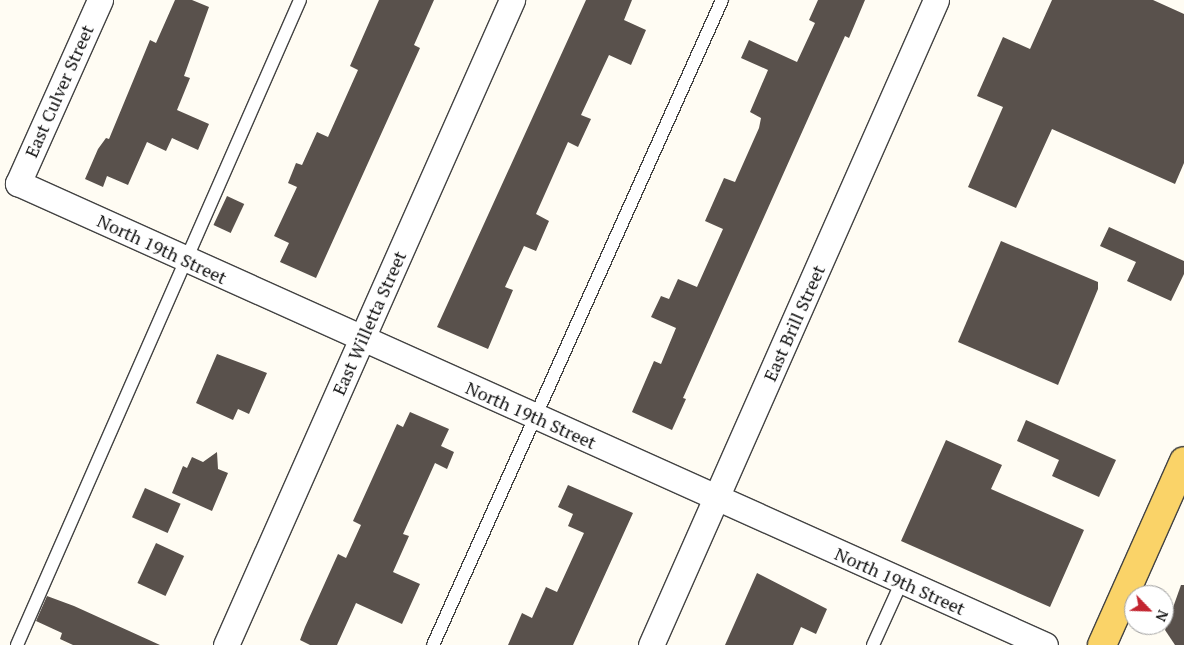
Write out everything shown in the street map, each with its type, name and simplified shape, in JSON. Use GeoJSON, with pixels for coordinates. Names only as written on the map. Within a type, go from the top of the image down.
{"type":"FeatureCollection","features":[{"type":"Feature","properties":{"kind":"main road"},"geometry":{"type":"LineString","coordinates":[[1102,645],[1184,461]]}},
{"type":"Feature","properties":{"kind":"street","name":"East Culver Street"},"geometry":{"type":"LineString","coordinates":[[18,182],[100,0]]}},
{"type":"Feature","properties":{"kind":"street","name":"East Willetta Street"},"geometry":{"type":"LineString","coordinates":[[226,645],[512,0]]}},
{"type":"Feature","properties":{"kind":"street","name":"East Brill Street"},"geometry":{"type":"LineString","coordinates":[[651,645],[936,0]]}},
{"type":"Feature","properties":{"kind":"street","name":"North 19th Street"},"geometry":{"type":"LineString","coordinates":[[18,182],[362,340],[1044,645]]}},
{"type":"Feature","properties":{"kind":"lane"},"geometry":{"type":"LineString","coordinates":[[17,645],[300,0]]}},
{"type":"Feature","properties":{"kind":"lane"},"geometry":{"type":"LineString","coordinates":[[433,645],[722,0]]}},
{"type":"Feature","properties":{"kind":"lane"},"geometry":{"type":"LineString","coordinates":[[873,645],[902,581]]}},
{"type":"Feature","properties":{"kind":"building"},"geometry":{"type":"Polygon","coordinates":[[[175,0],[192,0],[209,7],[184,76],[190,78],[177,110],[209,124],[198,150],[172,138],[166,151],[147,142],[128,185],[107,176],[103,187],[85,179],[98,149],[106,138],[109,139],[150,40],[156,43],[175,0]]]}},
{"type":"Feature","properties":{"kind":"building"},"geometry":{"type":"Polygon","coordinates":[[[379,0],[434,0],[414,45],[420,48],[316,278],[280,262],[289,243],[274,236],[297,187],[288,183],[296,163],[302,165],[317,132],[328,137],[358,70],[350,66],[379,0]]]}},
{"type":"Feature","properties":{"kind":"building"},"geometry":{"type":"Polygon","coordinates":[[[586,0],[632,0],[624,20],[646,30],[631,65],[609,55],[581,115],[591,119],[578,147],[568,142],[536,214],[549,221],[536,251],[524,246],[505,287],[513,290],[488,349],[437,327],[586,0]]]}},
{"type":"Feature","properties":{"kind":"building"},"geometry":{"type":"Polygon","coordinates":[[[818,0],[865,0],[849,38],[845,36],[683,398],[686,399],[672,430],[632,412],[654,361],[661,364],[676,328],[651,317],[661,296],[669,299],[678,279],[697,287],[723,229],[705,221],[724,178],[735,182],[759,128],[761,118],[750,112],[768,70],[741,58],[749,40],[797,62],[815,23],[809,20],[818,0]]]}},
{"type":"Feature","properties":{"kind":"building"},"geometry":{"type":"Polygon","coordinates":[[[1052,0],[1153,0],[1184,14],[1184,163],[1175,184],[1052,129],[1016,208],[968,187],[1003,107],[977,96],[1003,37],[1030,49],[1052,0]]]}},
{"type":"Feature","properties":{"kind":"building"},"geometry":{"type":"Polygon","coordinates":[[[227,196],[244,204],[231,233],[213,225],[227,196]]]}},
{"type":"Feature","properties":{"kind":"building"},"geometry":{"type":"Polygon","coordinates":[[[1109,227],[1184,261],[1184,274],[1171,301],[1127,281],[1136,262],[1100,246],[1109,227]]]}},
{"type":"Feature","properties":{"kind":"building"},"geometry":{"type":"Polygon","coordinates":[[[1001,241],[1098,282],[1098,289],[1058,385],[958,342],[1001,241]]]}},
{"type":"Feature","properties":{"kind":"building"},"geometry":{"type":"Polygon","coordinates":[[[217,354],[267,373],[249,414],[238,409],[233,420],[196,403],[217,354]]]}},
{"type":"Feature","properties":{"kind":"building"},"geometry":{"type":"Polygon","coordinates":[[[410,412],[449,429],[441,446],[454,452],[447,469],[435,463],[403,534],[409,536],[393,572],[420,584],[402,624],[356,603],[337,645],[310,645],[300,640],[305,627],[338,554],[346,558],[361,525],[353,521],[397,424],[403,427],[410,412]]]}},
{"type":"Feature","properties":{"kind":"building"},"geometry":{"type":"Polygon","coordinates":[[[1026,420],[1116,460],[1099,497],[1052,476],[1059,460],[1017,441],[1026,420]]]}},
{"type":"Feature","properties":{"kind":"building"},"geometry":{"type":"Polygon","coordinates":[[[946,440],[1002,465],[991,489],[1084,530],[1050,607],[901,541],[946,440]]]}},
{"type":"Feature","properties":{"kind":"building"},"geometry":{"type":"Polygon","coordinates":[[[217,452],[218,469],[228,473],[212,511],[172,493],[183,466],[187,468],[192,457],[203,462],[217,452]]]}},
{"type":"Feature","properties":{"kind":"building"},"geometry":{"type":"Polygon","coordinates":[[[568,485],[633,513],[573,645],[508,645],[522,613],[532,618],[546,587],[557,592],[584,533],[568,526],[573,514],[558,507],[568,485]]]}},
{"type":"Feature","properties":{"kind":"building"},"geometry":{"type":"Polygon","coordinates":[[[145,488],[181,504],[168,533],[132,517],[145,488]]]}},
{"type":"Feature","properties":{"kind":"building"},"geometry":{"type":"Polygon","coordinates":[[[156,543],[184,556],[166,596],[137,583],[156,543]]]}},
{"type":"Feature","properties":{"kind":"building"},"geometry":{"type":"Polygon","coordinates":[[[757,573],[827,609],[816,634],[801,627],[793,645],[725,645],[757,573]]]}},
{"type":"Feature","properties":{"kind":"building"},"geometry":{"type":"Polygon","coordinates":[[[1181,585],[1184,585],[1184,645],[1175,645],[1168,635],[1174,635],[1174,605],[1181,585]]]}},
{"type":"Feature","properties":{"kind":"building"},"geometry":{"type":"Polygon","coordinates":[[[47,596],[74,606],[160,645],[73,645],[60,639],[62,633],[36,621],[47,596]]]}}]}
